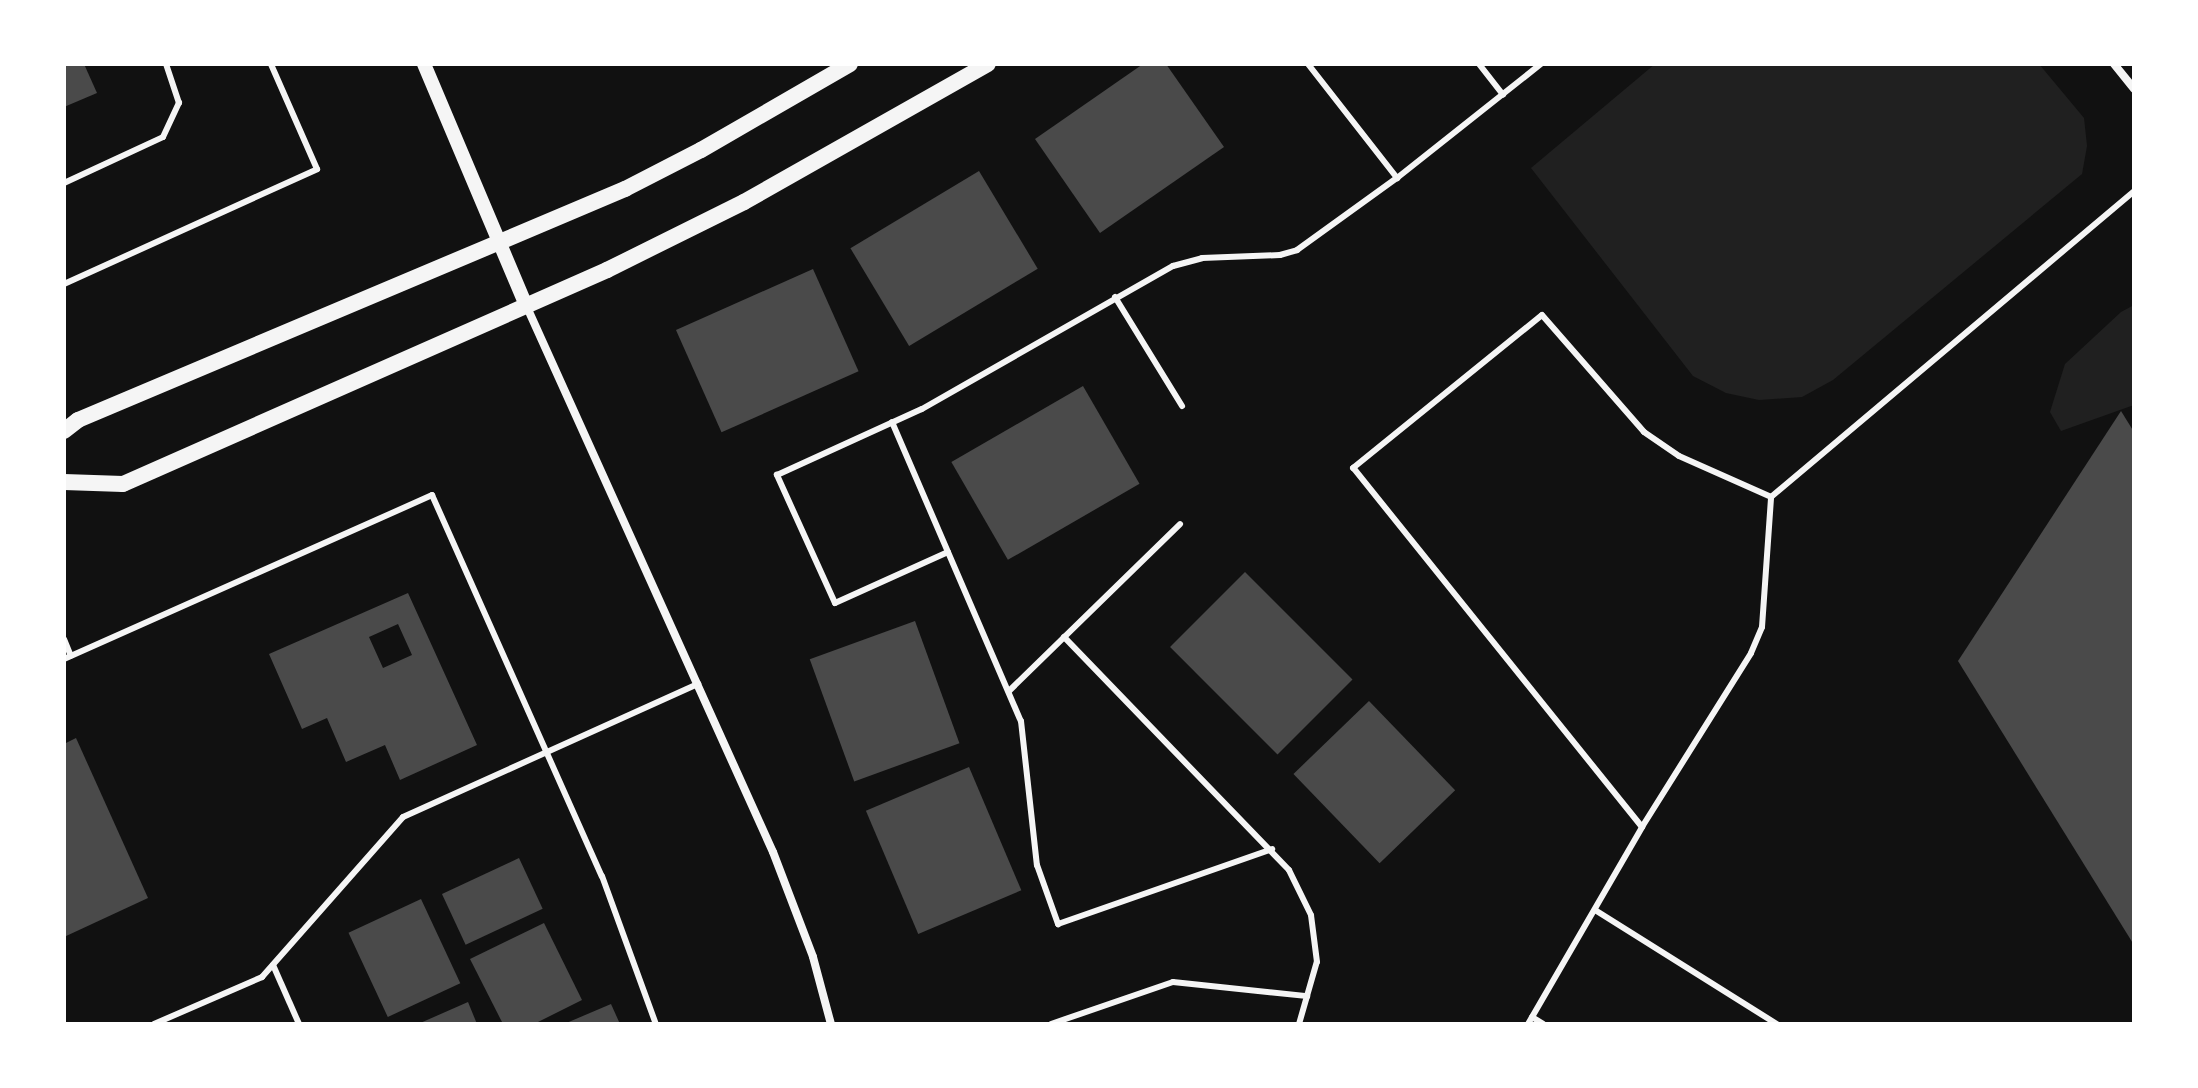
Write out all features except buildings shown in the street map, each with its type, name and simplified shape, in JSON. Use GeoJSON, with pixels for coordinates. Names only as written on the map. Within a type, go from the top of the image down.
{"type":"FeatureCollection","features":[{"type":"Feature","properties":{"kind":"main road"},"geometry":{"type":"LineString","coordinates":[[64,431],[78,420],[638,182],[802,94],[850,64]]}},
{"type":"Feature","properties":{"kind":"main road"},"geometry":{"type":"LineString","coordinates":[[64,482],[123,484],[526,305],[744,202],[988,64]]}},
{"type":"Feature","properties":{"kind":"street"},"geometry":{"type":"LineString","coordinates":[[424,64],[526,305],[795,904],[831,1024]]}},
{"type":"Feature","properties":{"kind":"street"},"geometry":{"type":"LineString","coordinates":[[2114,64],[2133,85]]}},
{"type":"Feature","properties":{"kind":"lane"},"geometry":{"type":"LineString","coordinates":[[64,183],[163,137],[179,103],[166,64]]}},
{"type":"Feature","properties":{"kind":"lane"},"geometry":{"type":"LineString","coordinates":[[64,284],[317,169],[271,64]]}},
{"type":"Feature","properties":{"kind":"lane"},"geometry":{"type":"LineString","coordinates":[[1308,64],[1397,178]]}},
{"type":"Feature","properties":{"kind":"lane"},"geometry":{"type":"LineString","coordinates":[[1479,64],[1503,95]]}},
{"type":"Feature","properties":{"kind":"lane"},"geometry":{"type":"LineString","coordinates":[[948,552],[835,603],[777,475],[922,409],[1115,297],[1189,261],[1280,255],[1297,250],[1397,178],[1541,64]]}},
{"type":"Feature","properties":{"kind":"lane"},"geometry":{"type":"LineString","coordinates":[[1543,1024],[1530,1021],[1642,827],[1713,717],[1762,627],[1771,497],[2134,191]]}},
{"type":"Feature","properties":{"kind":"lane"},"geometry":{"type":"LineString","coordinates":[[1115,297],[1182,406]]}},
{"type":"Feature","properties":{"kind":"lane"},"geometry":{"type":"LineString","coordinates":[[1642,827],[1353,468],[1542,315],[1644,432],[1679,456],[1771,497]]}},
{"type":"Feature","properties":{"kind":"lane"},"geometry":{"type":"LineString","coordinates":[[892,422],[1009,691],[1025,735],[1037,865],[1058,924],[1272,849]]}},
{"type":"Feature","properties":{"kind":"lane"},"geometry":{"type":"LineString","coordinates":[[64,639],[68,657],[432,495],[602,876],[656,1024]]}},
{"type":"Feature","properties":{"kind":"lane"},"geometry":{"type":"LineString","coordinates":[[1009,691],[1180,524]]}},
{"type":"Feature","properties":{"kind":"lane"},"geometry":{"type":"LineString","coordinates":[[1064,637],[1272,849],[1302,894],[1316,934],[1317,962],[1299,1024]]}},
{"type":"Feature","properties":{"kind":"lane"},"geometry":{"type":"LineString","coordinates":[[154,1024],[262,977],[403,817],[698,684]]}},
{"type":"Feature","properties":{"kind":"lane"},"geometry":{"type":"LineString","coordinates":[[1595,910],[1777,1024]]}},
{"type":"Feature","properties":{"kind":"lane"},"geometry":{"type":"LineString","coordinates":[[273,965],[299,1024]]}},
{"type":"Feature","properties":{"kind":"lane"},"geometry":{"type":"LineString","coordinates":[[1051,1024],[1173,982],[1307,996]]}},
{"type":"Feature","properties":{"kind":"shaded area"},"geometry":{"type":"Polygon","coordinates":[[[1655,64],[2039,64],[2084,118],[2087,146],[2082,174],[1833,380],[1802,397],[1759,400],[1726,393],[1693,376],[1531,168],[1655,64]]]}},
{"type":"Feature","properties":{"kind":"shaded area"},"geometry":{"type":"Polygon","coordinates":[[[2134,305],[2134,405],[2061,431],[2050,412],[2065,364],[2121,312],[2134,305]]]}}]}
